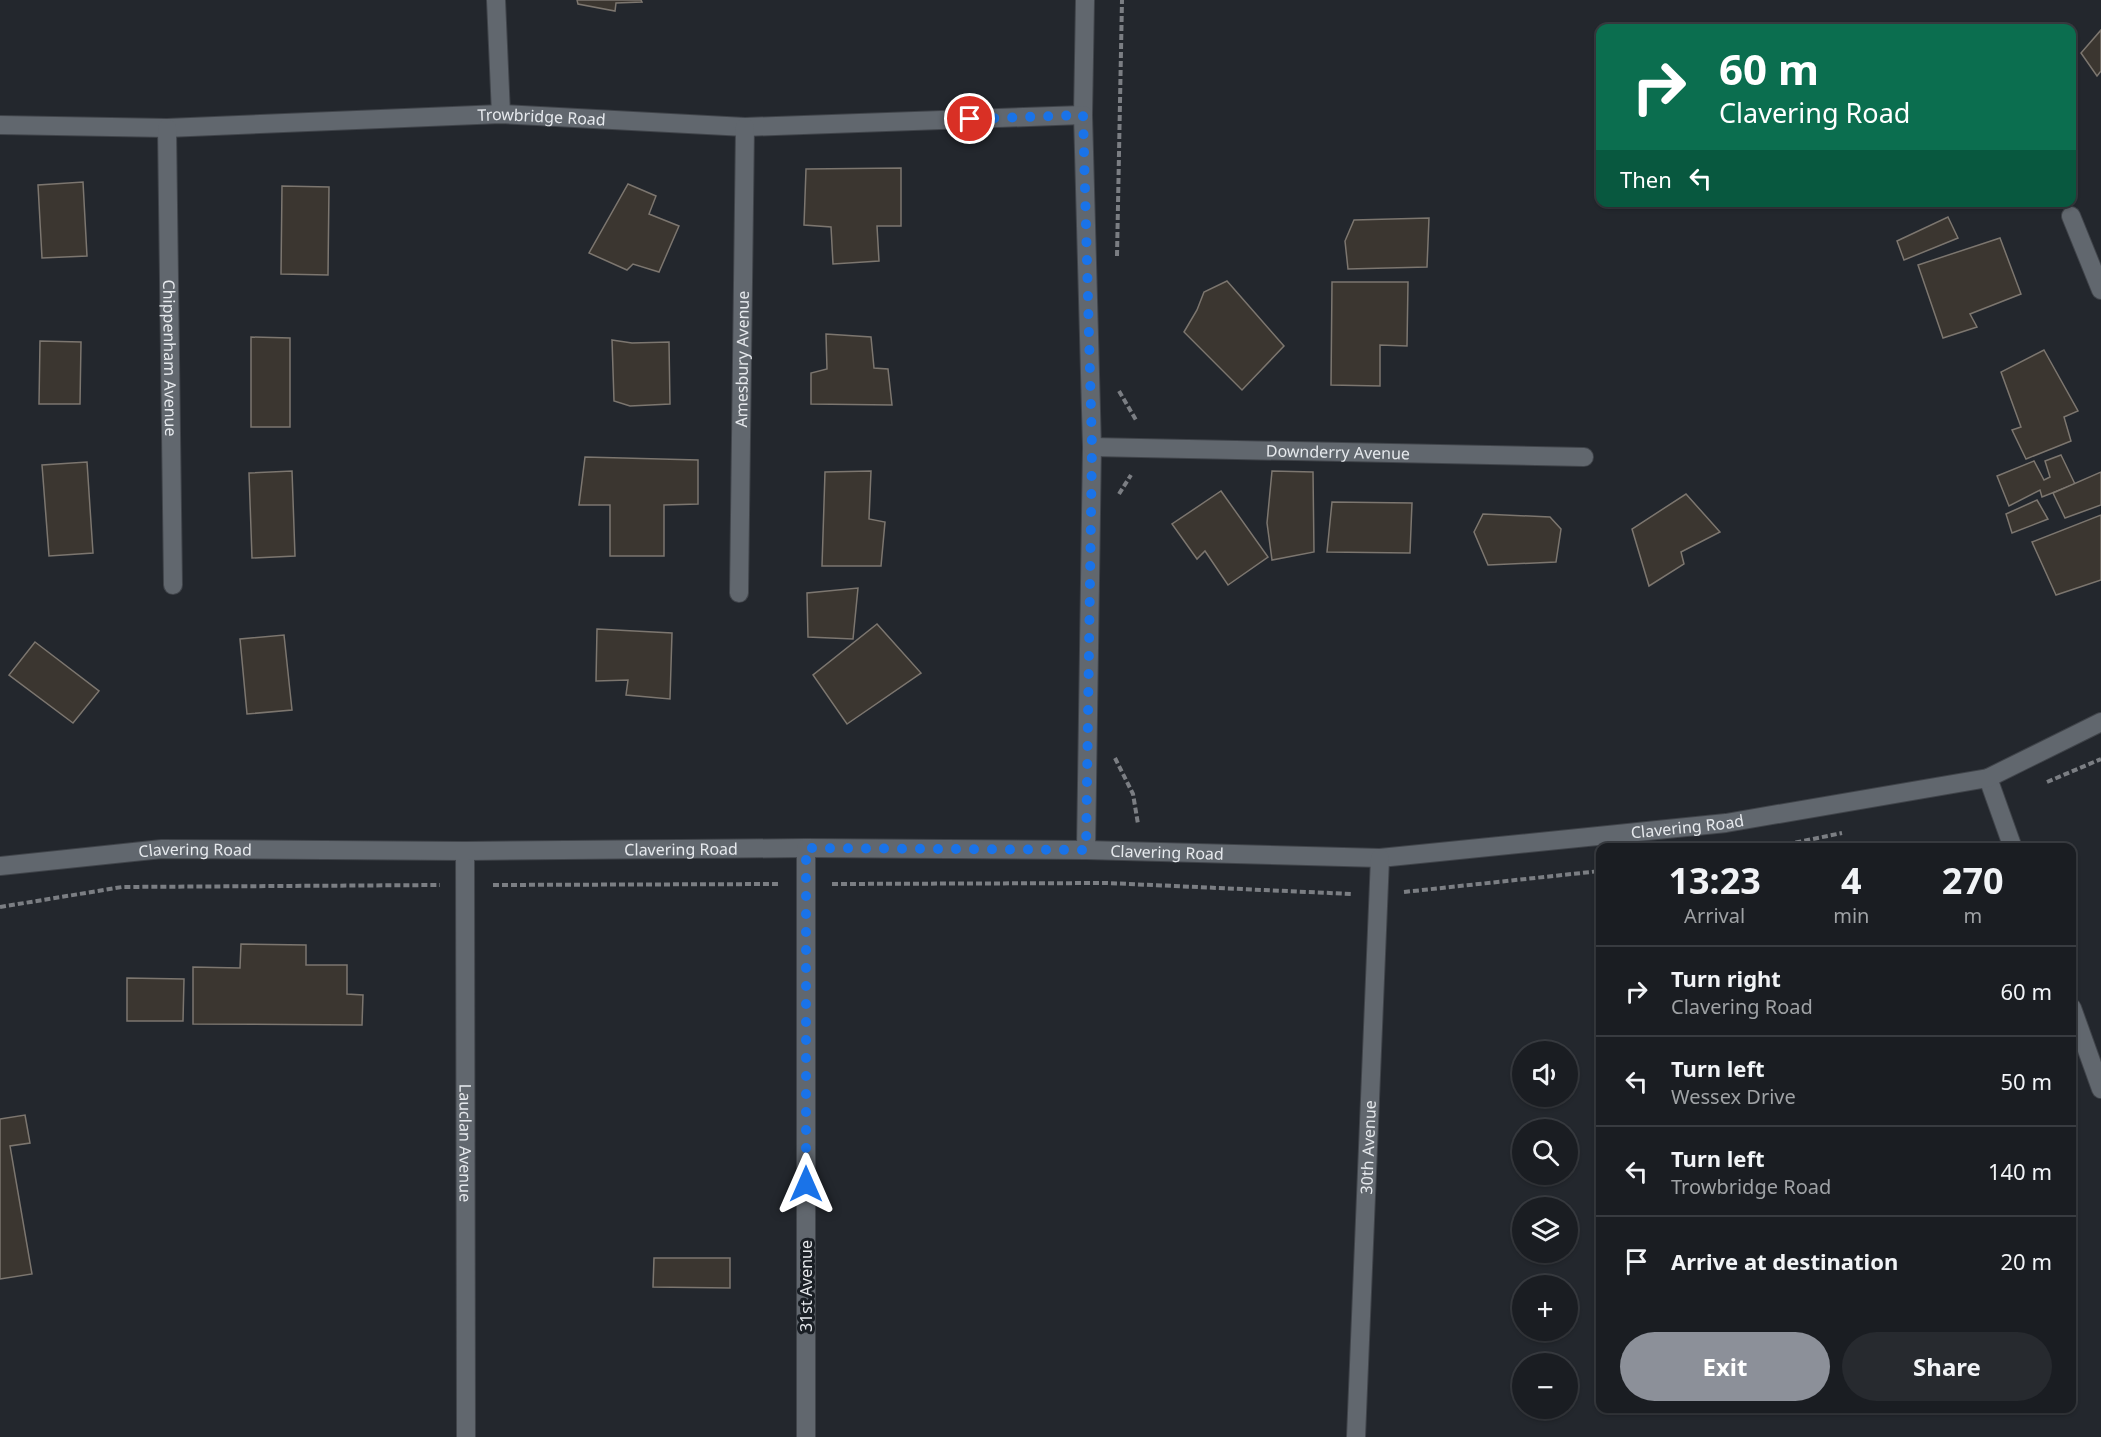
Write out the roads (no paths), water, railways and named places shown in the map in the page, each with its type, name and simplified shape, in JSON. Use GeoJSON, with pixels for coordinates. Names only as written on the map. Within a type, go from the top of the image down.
{"type":"FeatureCollection","features":[{"type":"Feature","properties":{"kind":"street"},"geometry":{"type":"LineString","coordinates":[[496,0],[501,114]]}},
{"type":"Feature","properties":{"kind":"street"},"geometry":{"type":"LineString","coordinates":[[1086,0],[1083,115],[1092,447],[1086,850]]}},
{"type":"Feature","properties":{"kind":"street","name":"Trowbridge Road"},"geometry":{"type":"LineString","coordinates":[[0,125],[167,128],[501,114],[745,127],[1083,115]]}},
{"type":"Feature","properties":{"kind":"street","name":"Amesbury Avenue"},"geometry":{"type":"LineString","coordinates":[[739,593],[745,127]]}},
{"type":"Feature","properties":{"kind":"street","name":"Chippenham Avenue"},"geometry":{"type":"LineString","coordinates":[[167,128],[173,585]]}},
{"type":"Feature","properties":{"kind":"street"},"geometry":{"type":"LineString","coordinates":[[2071,216],[2101,290]]}},
{"type":"Feature","properties":{"kind":"street","name":"Downderry Avenue"},"geometry":{"type":"LineString","coordinates":[[1092,447],[1584,457]]}},
{"type":"Feature","properties":{"kind":"street","name":"Clavering Road"},"geometry":{"type":"LineString","coordinates":[[0,866],[162,849],[1086,850],[1380,858],[1726,823],[1988,778],[2101,722]]}},
{"type":"Feature","properties":{"kind":"street"},"geometry":{"type":"LineString","coordinates":[[1988,778],[2011,843]]}},
{"type":"Feature","properties":{"kind":"street","name":"31st Avenue"},"geometry":{"type":"LineString","coordinates":[[806,848],[806,1437]]}},
{"type":"Feature","properties":{"kind":"street","name":"Lauclan Avenue"},"geometry":{"type":"LineString","coordinates":[[465,851],[466,1437]]}},
{"type":"Feature","properties":{"kind":"street","name":"30th Avenue"},"geometry":{"type":"LineString","coordinates":[[1356,1437],[1380,858]]}},
{"type":"Feature","properties":{"kind":"street"},"geometry":{"type":"LineString","coordinates":[[2076,1019],[2101,1089]]}}]}
